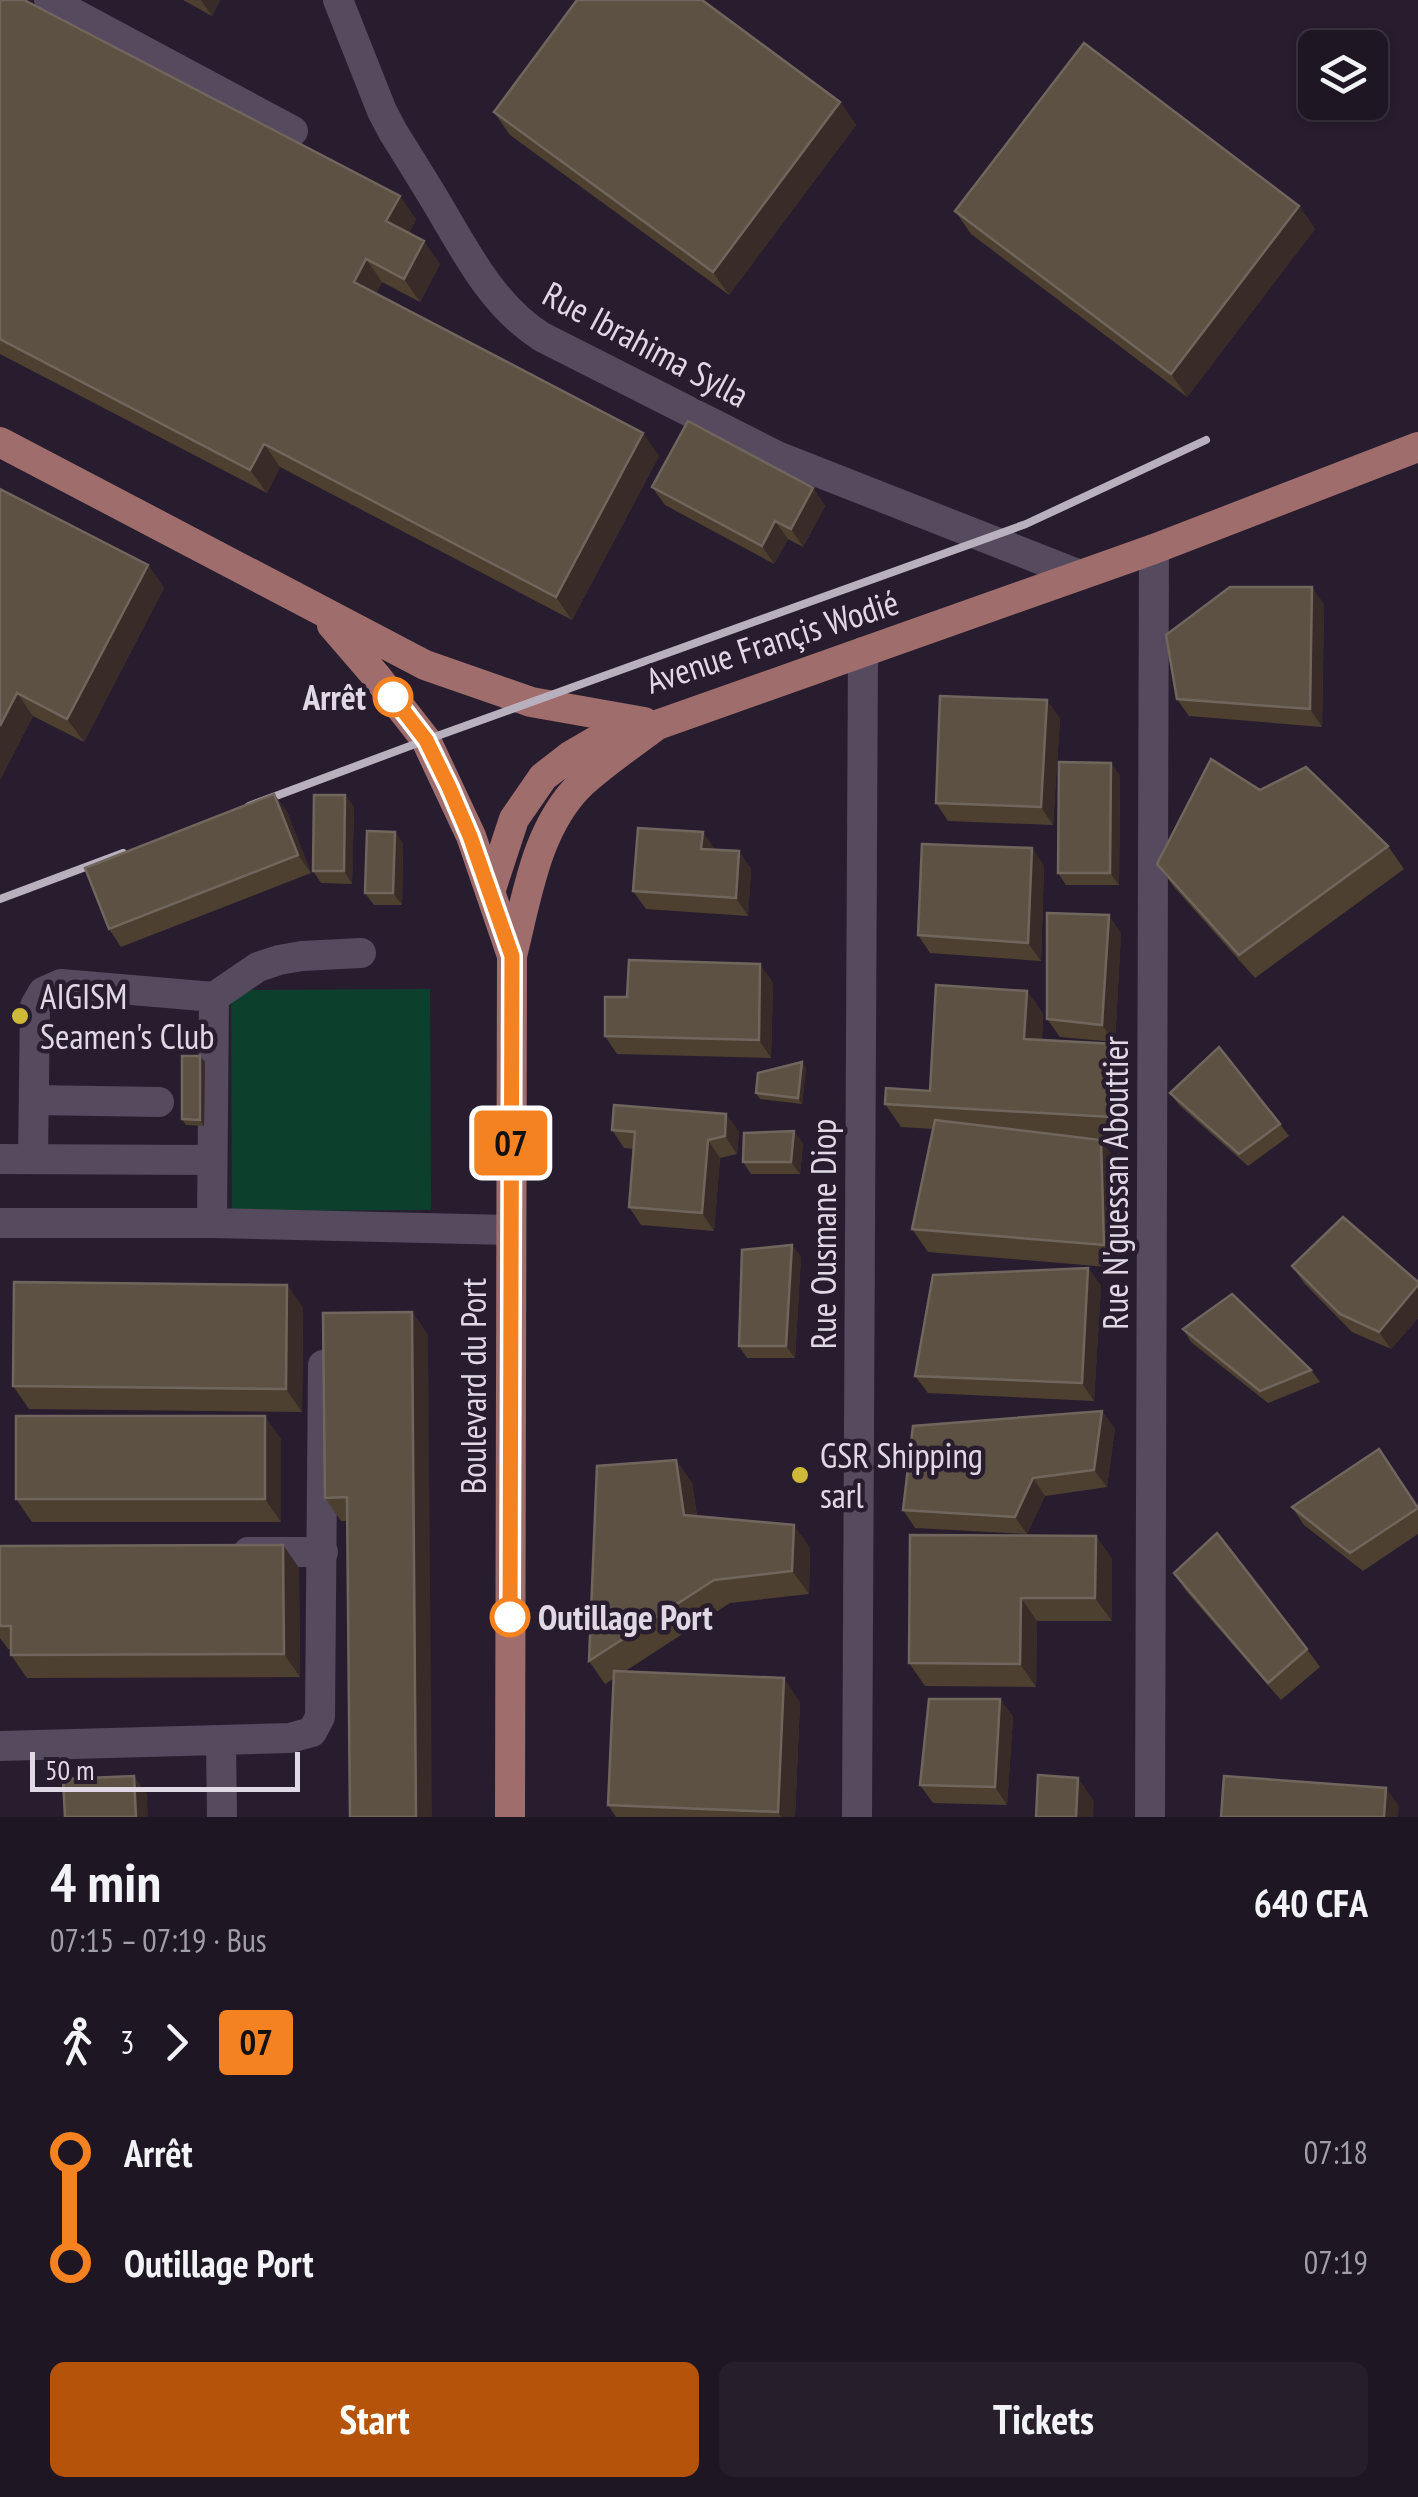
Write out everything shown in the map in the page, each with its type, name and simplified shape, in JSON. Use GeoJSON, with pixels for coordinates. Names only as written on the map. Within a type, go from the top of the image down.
{"type":"FeatureCollection","features":[{"type":"Feature","properties":{"kind":"main road","name":"Avenue Françis Wodié"},"geometry":{"type":"LineString","coordinates":[[0,442],[424,665],[531,702],[656,725],[1154,549],[1418,447]]}},
{"type":"Feature","properties":{"kind":"main road","name":"Boulevard du Port"},"geometry":{"type":"LineString","coordinates":[[320,611],[426,740],[470,836],[512,956]]}},
{"type":"Feature","properties":{"kind":"main road","name":"Boulevard du Port"},"geometry":{"type":"LineString","coordinates":[[510,1817],[512,956],[537,858],[553,820],[581,784],[656,725]]}},
{"type":"Feature","properties":{"kind":"main road"},"geometry":{"type":"LineString","coordinates":[[490,892],[514,819],[543,777],[600,738],[656,725]]}},
{"type":"Feature","properties":{"kind":"street"},"geometry":{"type":"LineString","coordinates":[[49,0],[293,131]]}},
{"type":"Feature","properties":{"kind":"street","name":"Rue Ibrahima Sylla"},"geometry":{"type":"LineString","coordinates":[[338,0],[393,132],[473,266],[522,324],[542,338],[777,456],[1080,575]]}},
{"type":"Feature","properties":{"kind":"street","name":"Rue N'guessan Abouttier"},"geometry":{"type":"LineString","coordinates":[[1150,1817],[1154,549]]}},
{"type":"Feature","properties":{"kind":"street","name":"Rue Ousmane Diop"},"geometry":{"type":"LineString","coordinates":[[857,1817],[863,652]]}},
{"type":"Feature","properties":{"kind":"street"},"geometry":{"type":"LineString","coordinates":[[34,1159],[34,1006],[43,992],[62,984],[214,997],[258,968],[279,960],[361,953]]}},
{"type":"Feature","properties":{"kind":"street"},"geometry":{"type":"LineString","coordinates":[[212,1223],[214,997]]}},
{"type":"Feature","properties":{"kind":"street"},"geometry":{"type":"LineString","coordinates":[[34,1100],[159,1102]]}},
{"type":"Feature","properties":{"kind":"street"},"geometry":{"type":"LineString","coordinates":[[0,1159],[212,1160]]}},
{"type":"Feature","properties":{"kind":"street"},"geometry":{"type":"LineString","coordinates":[[0,1223],[510,1230]]}},
{"type":"Feature","properties":{"kind":"street"},"geometry":{"type":"LineString","coordinates":[[0,1746],[290,1738],[312,1732],[320,1717],[323,1366]]}},
{"type":"Feature","properties":{"kind":"street"},"geometry":{"type":"LineString","coordinates":[[228,1552],[323,1552]]}},
{"type":"Feature","properties":{"kind":"street"},"geometry":{"type":"LineString","coordinates":[[221,1741],[222,1817]]}},
{"type":"Feature","properties":{"kind":"green space"},"geometry":{"type":"Polygon","coordinates":[[[430,989],[431,1210],[232,1211],[231,990],[430,989]]]}},
{"type":"Feature","properties":{"kind":"building"},"geometry":{"type":"Polygon","coordinates":[[[0,0],[24,0],[400,196],[386,221],[424,241],[404,279],[366,259],[354,282],[643,433],[556,597],[264,444],[250,470],[0,339],[0,0]]]}},
{"type":"Feature","properties":{"kind":"building"},"geometry":{"type":"Polygon","coordinates":[[[577,0],[702,0],[840,102],[713,272],[494,112],[577,0]]]}},
{"type":"Feature","properties":{"kind":"building"},"geometry":{"type":"Polygon","coordinates":[[[1084,43],[1299,206],[1171,374],[955,211],[1084,43]]]}},
{"type":"Feature","properties":{"kind":"building"},"geometry":{"type":"Polygon","coordinates":[[[688,421],[813,488],[791,529],[775,521],[762,546],[652,487],[688,421]]]}},
{"type":"Feature","properties":{"kind":"building"},"geometry":{"type":"Polygon","coordinates":[[[0,489],[148,565],[67,719],[17,693],[0,726],[0,489]]]}},
{"type":"Feature","properties":{"kind":"building"},"geometry":{"type":"Polygon","coordinates":[[[1230,587],[1312,587],[1310,709],[1177,699],[1166,635],[1230,587]]]}},
{"type":"Feature","properties":{"kind":"building"},"geometry":{"type":"Polygon","coordinates":[[[940,696],[1047,700],[1041,807],[936,803],[940,696]]]}},
{"type":"Feature","properties":{"kind":"building"},"geometry":{"type":"Polygon","coordinates":[[[1211,759],[1260,790],[1306,767],[1388,846],[1239,955],[1157,864],[1211,759]]]}},
{"type":"Feature","properties":{"kind":"building"},"geometry":{"type":"Polygon","coordinates":[[[1059,762],[1111,763],[1110,873],[1058,873],[1059,762]]]}},
{"type":"Feature","properties":{"kind":"building"},"geometry":{"type":"Polygon","coordinates":[[[274,794],[298,855],[109,929],[85,868],[274,794]]]}},
{"type":"Feature","properties":{"kind":"building"},"geometry":{"type":"Polygon","coordinates":[[[314,795],[345,795],[344,871],[313,871],[314,795]]]}},
{"type":"Feature","properties":{"kind":"building"},"geometry":{"type":"Polygon","coordinates":[[[638,828],[703,832],[701,849],[739,851],[736,898],[633,891],[638,828]]]}},
{"type":"Feature","properties":{"kind":"building"},"geometry":{"type":"Polygon","coordinates":[[[367,831],[395,832],[393,893],[365,893],[367,831]]]}},
{"type":"Feature","properties":{"kind":"building"},"geometry":{"type":"Polygon","coordinates":[[[922,844],[1032,848],[1028,943],[918,935],[922,844]]]}},
{"type":"Feature","properties":{"kind":"building"},"geometry":{"type":"Polygon","coordinates":[[[1047,913],[1109,915],[1102,1025],[1047,1019],[1047,913]]]}},
{"type":"Feature","properties":{"kind":"building"},"geometry":{"type":"Polygon","coordinates":[[[629,960],[760,964],[759,1040],[605,1036],[605,997],[627,997],[629,960]]]}},
{"type":"Feature","properties":{"kind":"building"},"geometry":{"type":"Polygon","coordinates":[[[936,985],[1027,991],[1024,1039],[1115,1044],[1111,1117],[885,1104],[886,1088],[930,1091],[936,985]]]}},
{"type":"Feature","properties":{"kind":"building"},"geometry":{"type":"Polygon","coordinates":[[[1219,1047],[1280,1124],[1239,1154],[1170,1093],[1219,1047]]]}},
{"type":"Feature","properties":{"kind":"building"},"geometry":{"type":"Polygon","coordinates":[[[182,1056],[200,1056],[200,1120],[182,1119],[182,1056]]]}},
{"type":"Feature","properties":{"kind":"building"},"geometry":{"type":"Polygon","coordinates":[[[802,1062],[798,1098],[756,1093],[758,1073],[802,1062]]]}},
{"type":"Feature","properties":{"kind":"building"},"geometry":{"type":"Polygon","coordinates":[[[614,1105],[726,1114],[725,1136],[708,1140],[702,1213],[629,1207],[635,1132],[612,1130],[614,1105]]]}},
{"type":"Feature","properties":{"kind":"building"},"geometry":{"type":"Polygon","coordinates":[[[935,1120],[1101,1140],[1104,1245],[912,1229],[935,1120]]]}},
{"type":"Feature","properties":{"kind":"building"},"geometry":{"type":"Polygon","coordinates":[[[794,1131],[791,1162],[743,1162],[744,1133],[794,1131]]]}},
{"type":"Feature","properties":{"kind":"building"},"geometry":{"type":"Polygon","coordinates":[[[1343,1217],[1418,1282],[1379,1332],[1340,1314],[1292,1266],[1343,1217]]]}},
{"type":"Feature","properties":{"kind":"building"},"geometry":{"type":"Polygon","coordinates":[[[792,1245],[786,1346],[739,1346],[742,1250],[792,1245]]]}},
{"type":"Feature","properties":{"kind":"building"},"geometry":{"type":"Polygon","coordinates":[[[1088,1268],[1082,1383],[915,1376],[933,1275],[1088,1268]]]}},
{"type":"Feature","properties":{"kind":"building"},"geometry":{"type":"Polygon","coordinates":[[[14,1282],[287,1285],[286,1389],[13,1386],[14,1282]]]}},
{"type":"Feature","properties":{"kind":"building"},"geometry":{"type":"Polygon","coordinates":[[[1232,1294],[1311,1370],[1260,1391],[1183,1329],[1232,1294]]]}},
{"type":"Feature","properties":{"kind":"building"},"geometry":{"type":"Polygon","coordinates":[[[412,1312],[416,1817],[350,1817],[347,1497],[325,1498],[323,1313],[412,1312]]]}},
{"type":"Feature","properties":{"kind":"building"},"geometry":{"type":"Polygon","coordinates":[[[1102,1411],[1094,1470],[1033,1478],[1015,1517],[903,1510],[913,1426],[1102,1411]]]}},
{"type":"Feature","properties":{"kind":"building"},"geometry":{"type":"Polygon","coordinates":[[[16,1416],[265,1416],[265,1499],[16,1499],[16,1416]]]}},
{"type":"Feature","properties":{"kind":"building"},"geometry":{"type":"Polygon","coordinates":[[[1379,1449],[1418,1508],[1350,1553],[1292,1507],[1379,1449]]]}},
{"type":"Feature","properties":{"kind":"building"},"geometry":{"type":"Polygon","coordinates":[[[676,1460],[684,1515],[794,1525],[792,1571],[714,1580],[589,1661],[597,1466],[676,1460]]]}},
{"type":"Feature","properties":{"kind":"building"},"geometry":{"type":"Polygon","coordinates":[[[1217,1533],[1307,1649],[1268,1683],[1174,1573],[1217,1533]]]}},
{"type":"Feature","properties":{"kind":"building"},"geometry":{"type":"Polygon","coordinates":[[[910,1535],[1096,1536],[1095,1598],[1021,1598],[1020,1664],[909,1663],[910,1535]]]}},
{"type":"Feature","properties":{"kind":"building"},"geometry":{"type":"Polygon","coordinates":[[[283,1545],[284,1654],[11,1655],[11,1626],[0,1626],[0,1546],[283,1545]]]}},
{"type":"Feature","properties":{"kind":"building"},"geometry":{"type":"Polygon","coordinates":[[[614,1671],[784,1678],[778,1812],[608,1805],[614,1671]]]}},
{"type":"Feature","properties":{"kind":"building"},"geometry":{"type":"Polygon","coordinates":[[[929,1699],[1000,1699],[995,1787],[920,1785],[929,1699]]]}},
{"type":"Feature","properties":{"kind":"building"},"geometry":{"type":"Polygon","coordinates":[[[1038,1775],[1078,1778],[1076,1817],[1036,1817],[1038,1775]]]}},
{"type":"Feature","properties":{"kind":"building"},"geometry":{"type":"Polygon","coordinates":[[[134,1776],[136,1817],[65,1817],[63,1779],[134,1776]]]}},
{"type":"Feature","properties":{"kind":"building"},"geometry":{"type":"Polygon","coordinates":[[[1224,1776],[1386,1788],[1384,1817],[1221,1817],[1224,1776]]]}},
{"type":"Feature","properties":{"kind":"railway"},"geometry":{"type":"LineString","coordinates":[[249,806],[1026,524],[1206,440]]}},
{"type":"Feature","properties":{"kind":"railway"},"geometry":{"type":"LineString","coordinates":[[0,899],[123,853]]}},
{"type":"Feature","properties":{"kind":"bus line","name":"07"},"geometry":{"type":"LineString","coordinates":[[393,697],[426,740],[449,787],[512,956],[510,1617]]}},
{"type":"Feature","properties":{"kind":"place","name":"Arrêt"},"geometry":{"type":"Point","coordinates":[393,697]}},
{"type":"Feature","properties":{"kind":"place","name":"AIGISM Seamen's Club"},"geometry":{"type":"Point","coordinates":[20,1016]}},
{"type":"Feature","properties":{"kind":"place","name":"GSR Shipping sarl"},"geometry":{"type":"Point","coordinates":[800,1475]}},
{"type":"Feature","properties":{"kind":"place","name":"Outillage Port"},"geometry":{"type":"Point","coordinates":[510,1617]}}]}
